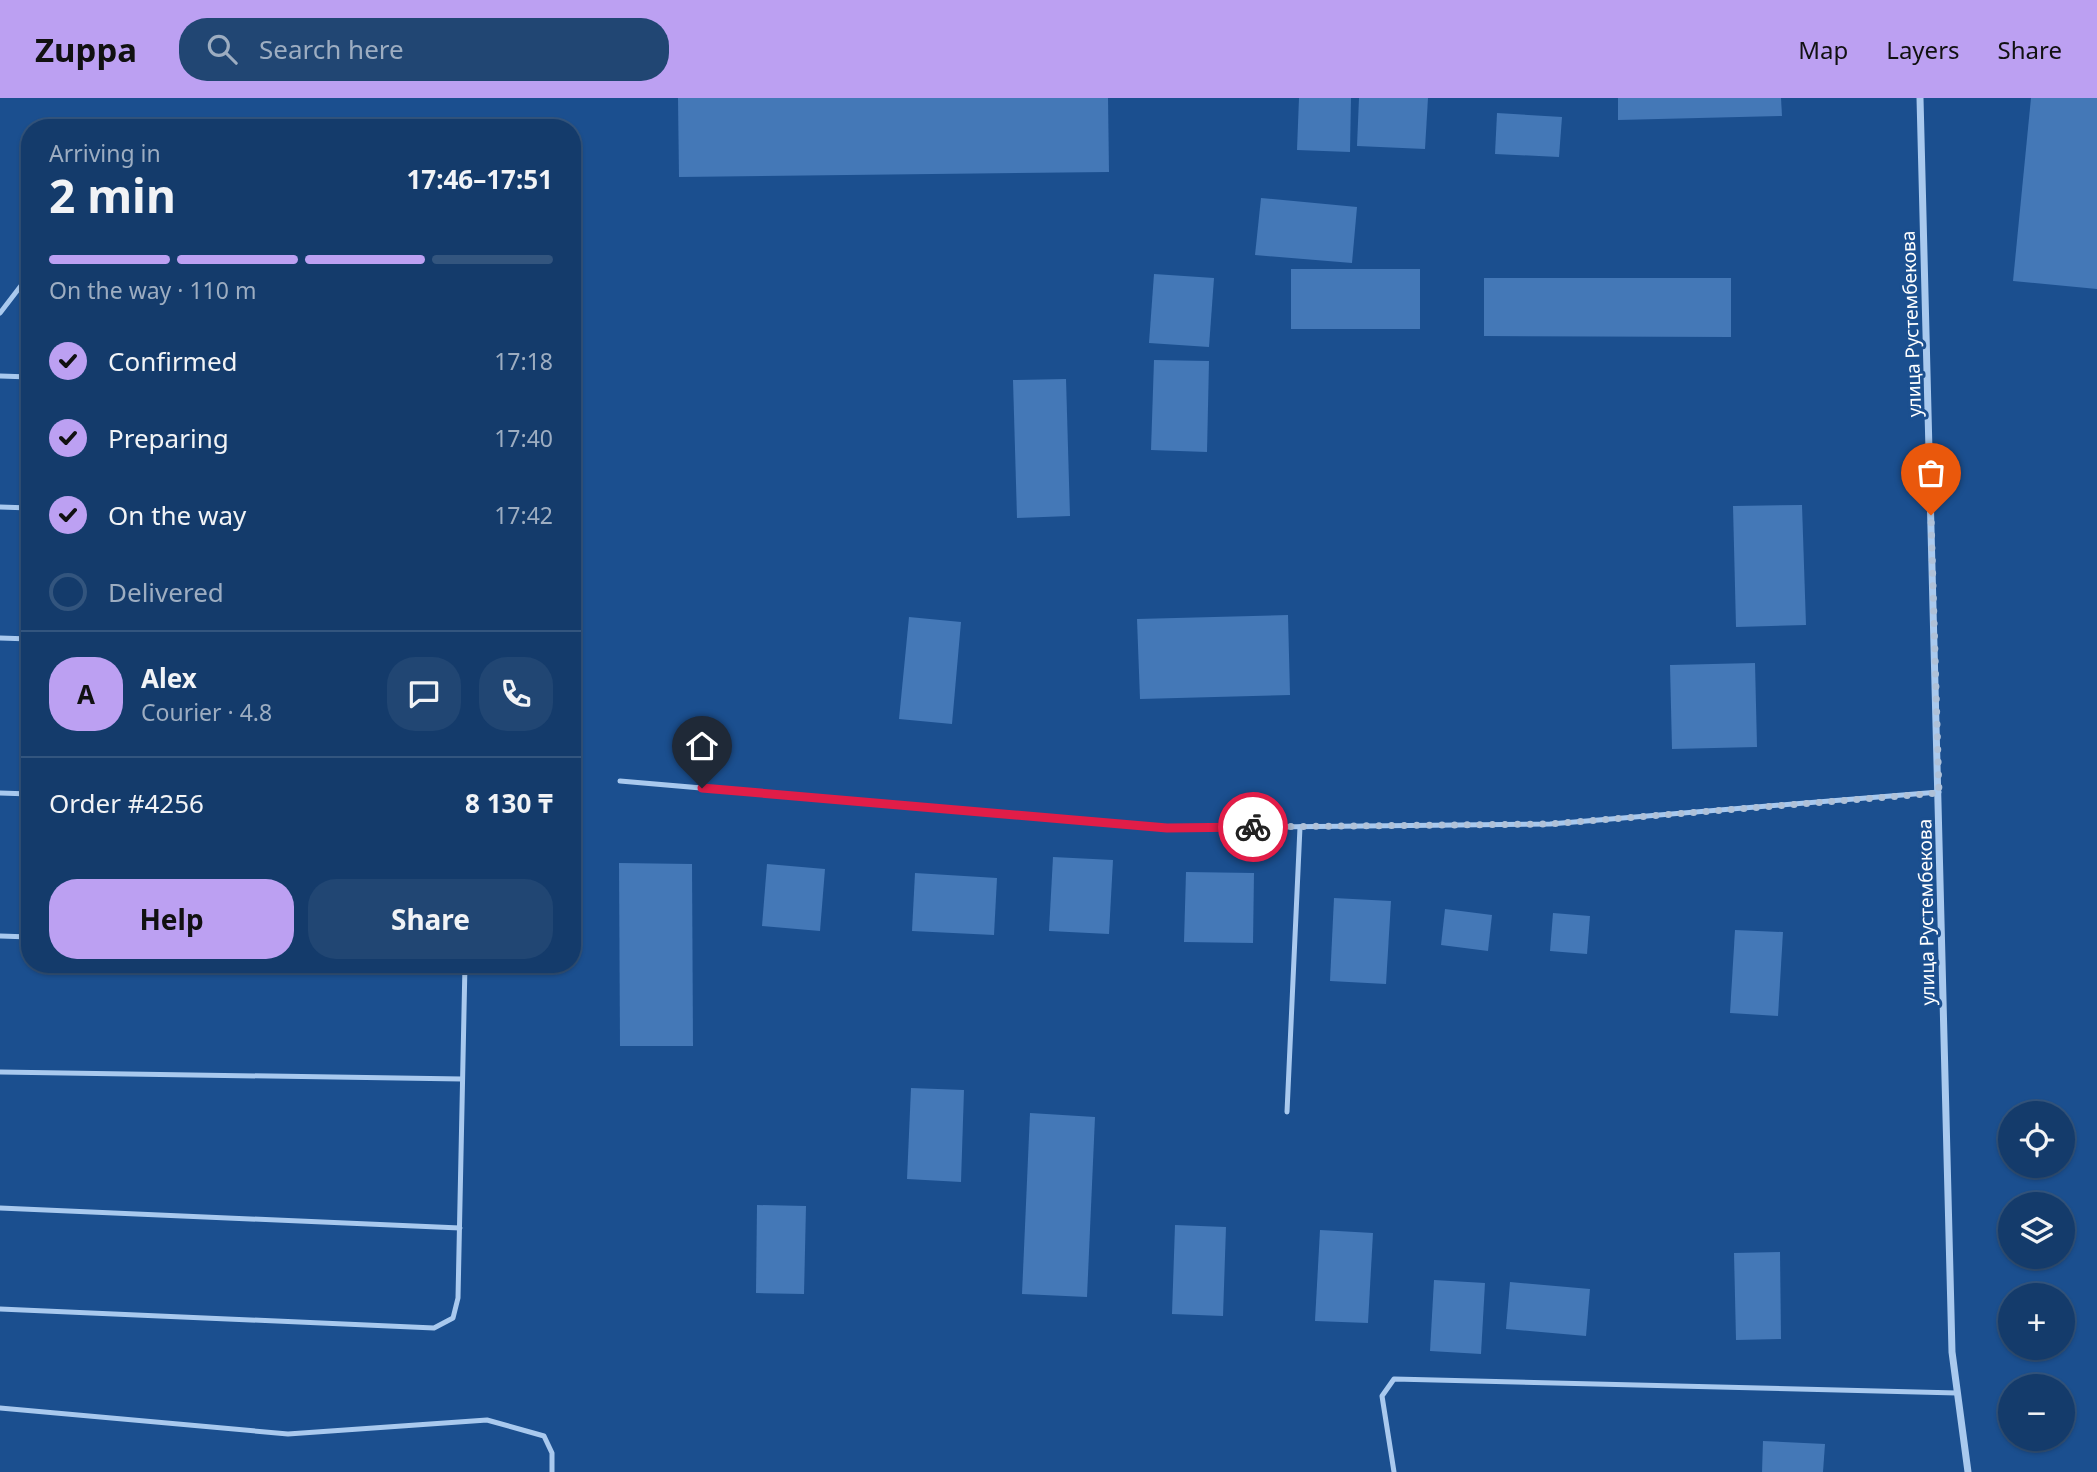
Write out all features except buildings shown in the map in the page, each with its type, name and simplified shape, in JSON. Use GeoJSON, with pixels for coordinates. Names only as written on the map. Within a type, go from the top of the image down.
{"type":"FeatureCollection","features":[{"type":"Feature","properties":{"kind":"street","name":"улица Рустембекова"},"geometry":{"type":"LineString","coordinates":[[1920,98],[1952,1352],[1968,1472]]}},
{"type":"Feature","properties":{"kind":"lane"},"geometry":{"type":"LineString","coordinates":[[0,313],[21,286]]}},
{"type":"Feature","properties":{"kind":"lane"},"geometry":{"type":"LineString","coordinates":[[0,376],[21,377]]}},
{"type":"Feature","properties":{"kind":"lane"},"geometry":{"type":"LineString","coordinates":[[0,507],[21,508]]}},
{"type":"Feature","properties":{"kind":"lane"},"geometry":{"type":"LineString","coordinates":[[0,638],[21,639]]}},
{"type":"Feature","properties":{"kind":"lane"},"geometry":{"type":"LineString","coordinates":[[620,780],[1167,828],[1550,824],[1939,793]]}},
{"type":"Feature","properties":{"kind":"lane"},"geometry":{"type":"LineString","coordinates":[[0,793],[21,794]]}},
{"type":"Feature","properties":{"kind":"lane"},"geometry":{"type":"LineString","coordinates":[[1287,1112],[1300,827]]}},
{"type":"Feature","properties":{"kind":"lane"},"geometry":{"type":"LineString","coordinates":[[0,936],[21,937]]}},
{"type":"Feature","properties":{"kind":"lane"},"geometry":{"type":"LineString","coordinates":[[0,1309],[434,1328],[453,1318],[458,1298],[465,973]]}},
{"type":"Feature","properties":{"kind":"lane"},"geometry":{"type":"LineString","coordinates":[[0,1072],[463,1079]]}},
{"type":"Feature","properties":{"kind":"lane"},"geometry":{"type":"LineString","coordinates":[[0,1208],[460,1228]]}},
{"type":"Feature","properties":{"kind":"lane"},"geometry":{"type":"LineString","coordinates":[[1394,1472],[1382,1396],[1394,1380],[1957,1393]]}},
{"type":"Feature","properties":{"kind":"lane"},"geometry":{"type":"LineString","coordinates":[[0,1408],[288,1434],[487,1420],[544,1436],[552,1453],[552,1472]]}},
{"type":"Feature","properties":{"kind":"way so far"},"geometry":{"type":"LineString","coordinates":[[1253,827],[1550,824],[1939,793],[1931,515]]}},
{"type":"Feature","properties":{"kind":"route"},"geometry":{"type":"LineString","coordinates":[[702,788],[1167,828],[1253,827]]}}]}
